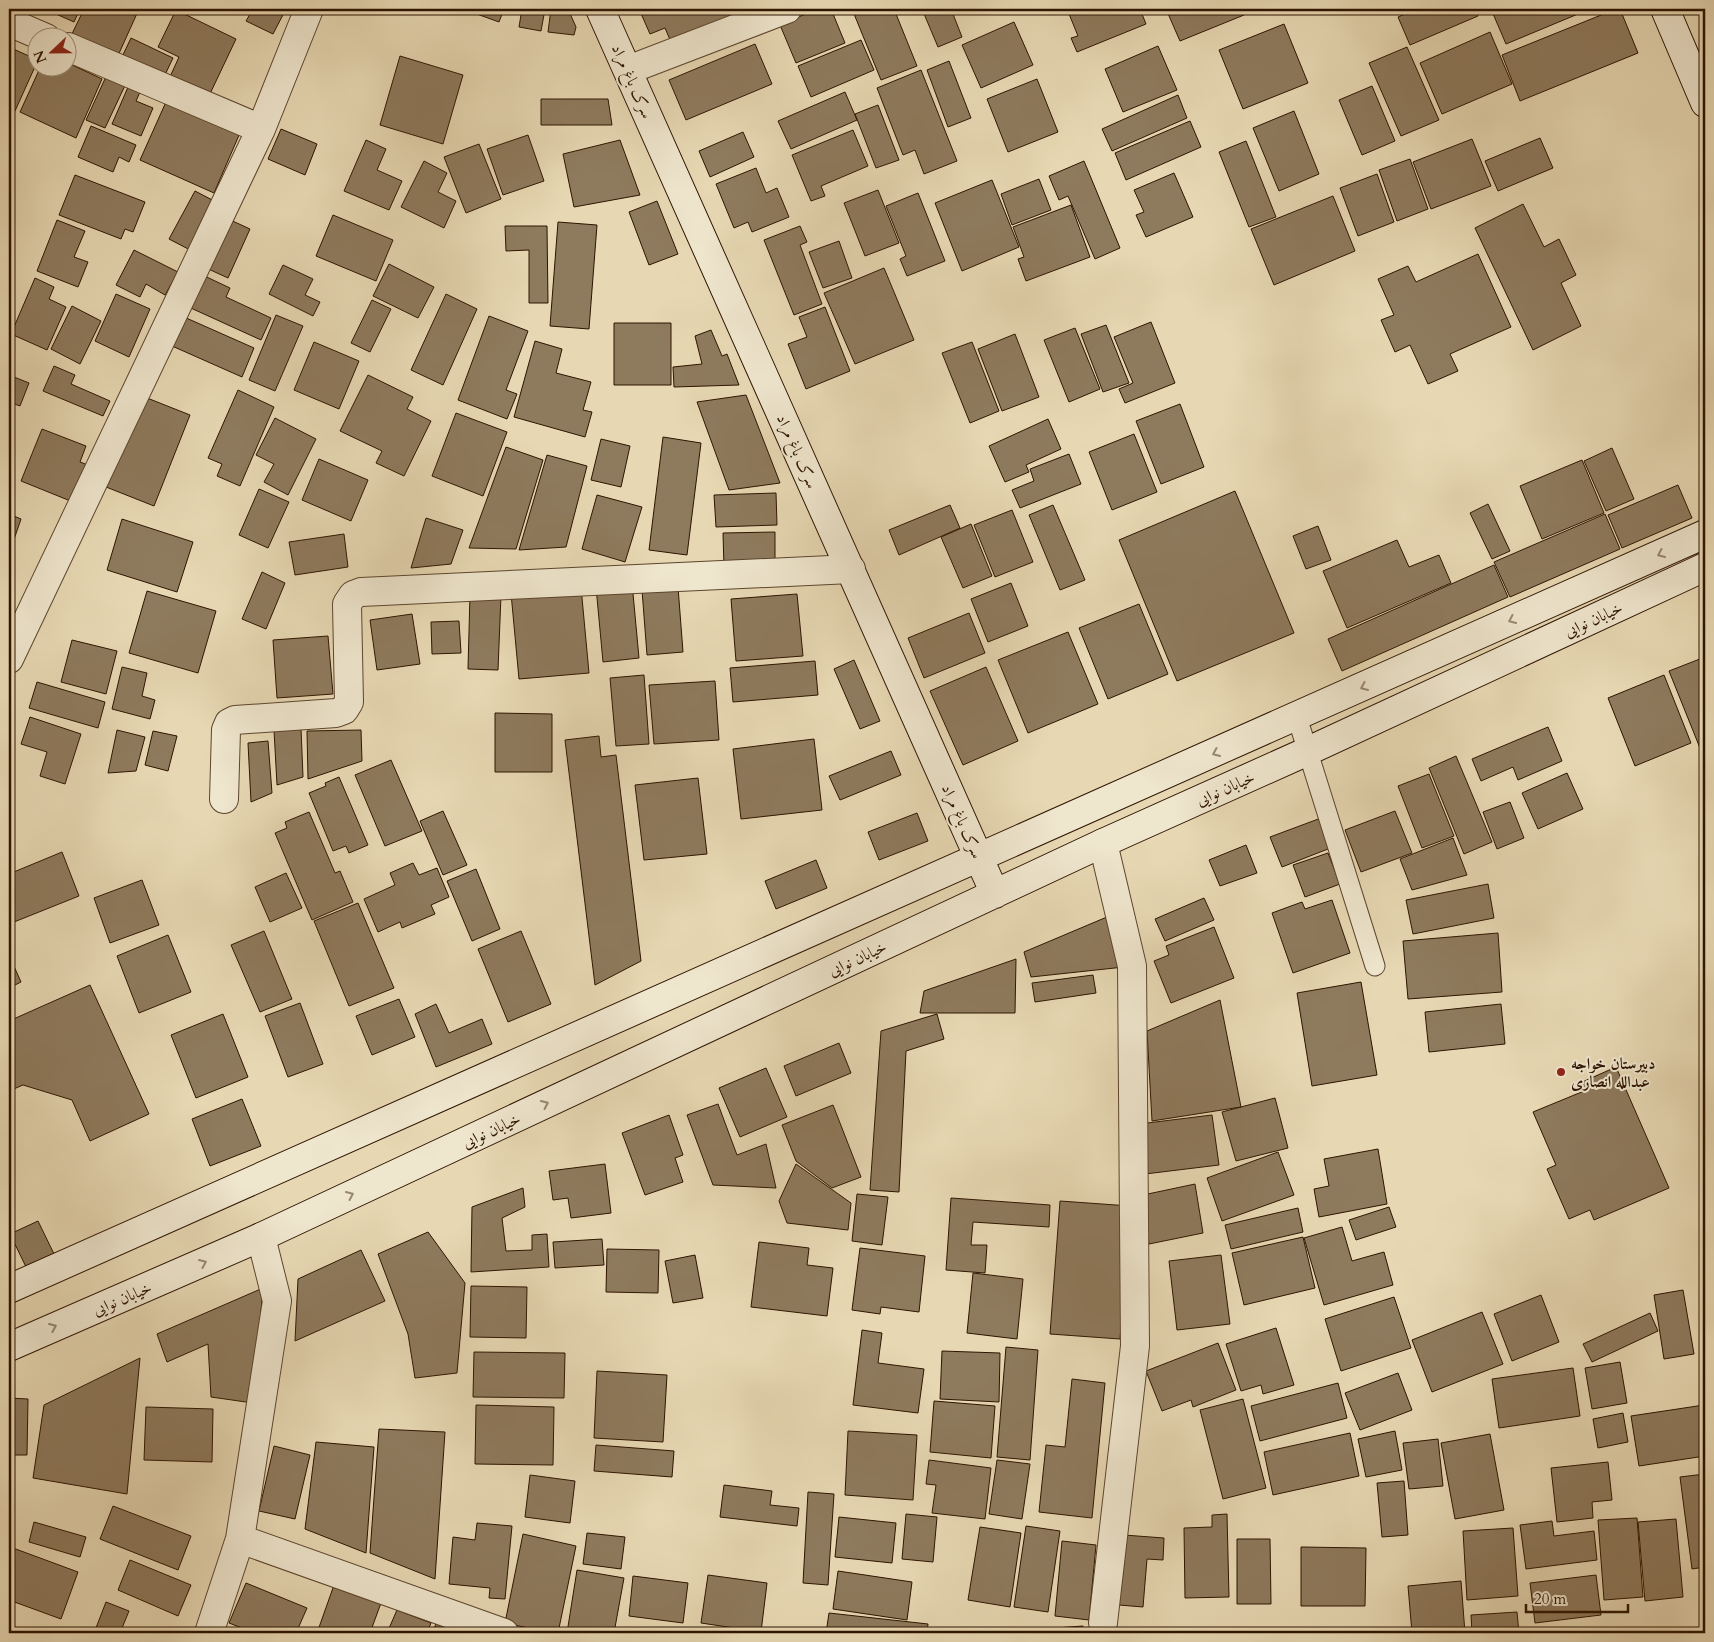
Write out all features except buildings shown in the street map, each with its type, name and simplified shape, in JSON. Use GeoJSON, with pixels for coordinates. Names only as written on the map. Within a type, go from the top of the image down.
{"type":"FeatureCollection","features":[{"type":"Feature","properties":{"kind":"street"},"geometry":{"type":"LineString","coordinates":[[9,659],[261,128],[309,9]]}},
{"type":"Feature","properties":{"kind":"street","name":"سرک باغ مراد"},"geometry":{"type":"LineString","coordinates":[[600,9],[995,894]]}},
{"type":"Feature","properties":{"kind":"street"},"geometry":{"type":"LineString","coordinates":[[628,70],[787,9]]}},
{"type":"Feature","properties":{"kind":"street"},"geometry":{"type":"LineString","coordinates":[[1665,9],[1704,96]]}},
{"type":"Feature","properties":{"kind":"street"},"geometry":{"type":"LineString","coordinates":[[9,22],[28,30]]}},
{"type":"Feature","properties":{"kind":"street"},"geometry":{"type":"LineString","coordinates":[[78,51],[261,128]]}},
{"type":"Feature","properties":{"kind":"street","name":"خیابان نوایی"},"geometry":{"type":"LineString","coordinates":[[9,1289],[1705,534]]}},
{"type":"Feature","properties":{"kind":"street","name":"خیابان نوایی"},"geometry":{"type":"LineString","coordinates":[[9,1347],[261,1237],[1103,843],[1308,751],[1705,567]]}},
{"type":"Feature","properties":{"kind":"street"},"geometry":{"type":"LineString","coordinates":[[224,798],[226,730],[229,723],[235,720],[336,713],[344,710],[349,702],[347,604],[353,595],[361,592],[850,569]]}},
{"type":"Feature","properties":{"kind":"street"},"geometry":{"type":"LineString","coordinates":[[1103,843],[1132,966],[1135,1346],[1103,1623]]}},
{"type":"Feature","properties":{"kind":"street"},"geometry":{"type":"LineString","coordinates":[[209,1633],[240,1539],[277,1301],[261,1237]]}},
{"type":"Feature","properties":{"kind":"street"},"geometry":{"type":"LineString","coordinates":[[240,1539],[504,1633]]}},
{"type":"Feature","properties":{"kind":"lane"},"geometry":{"type":"LineString","coordinates":[[1297,717],[1375,966]]}},
{"type":"Feature","properties":{"kind":"place","name":"دبیرستان خواجه عبدالله انصاری"},"geometry":{"type":"Point","coordinates":[1561,1072]}}]}
